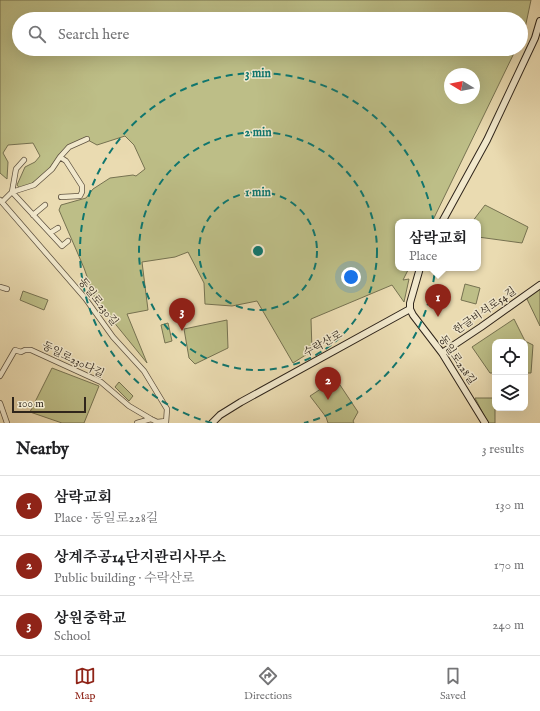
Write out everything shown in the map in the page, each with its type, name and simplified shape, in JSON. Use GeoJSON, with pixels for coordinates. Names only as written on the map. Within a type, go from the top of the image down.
{"type":"FeatureCollection","features":[{"type":"Feature","properties":{"kind":"street"},"geometry":{"type":"LineString","coordinates":[[528,53],[535,38],[540,21]]}},
{"type":"Feature","properties":{"kind":"street"},"geometry":{"type":"LineString","coordinates":[[444,219],[486,140],[526,56]]}},
{"type":"Feature","properties":{"kind":"street"},"geometry":{"type":"LineString","coordinates":[[1,201],[12,192],[34,185],[52,169],[69,147],[87,139]]}},
{"type":"Feature","properties":{"kind":"street"},"geometry":{"type":"LineString","coordinates":[[60,157],[66,161],[82,186],[80,196],[61,197]]}},
{"type":"Feature","properties":{"kind":"street"},"geometry":{"type":"LineString","coordinates":[[12,192],[16,169],[24,160]]}},
{"type":"Feature","properties":{"kind":"street"},"geometry":{"type":"LineString","coordinates":[[12,192],[62,246],[68,241]]}},
{"type":"Feature","properties":{"kind":"street","name":"동일로230길"},"geometry":{"type":"LineString","coordinates":[[1,201],[85,298],[114,337],[144,370],[166,409],[166,422]]}},
{"type":"Feature","properties":{"kind":"street"},"geometry":{"type":"LineString","coordinates":[[33,215],[45,205]]}},
{"type":"Feature","properties":{"kind":"street"},"geometry":{"type":"LineString","coordinates":[[50,233],[58,228]]}},
{"type":"Feature","properties":{"kind":"street"},"geometry":{"type":"LineString","coordinates":[[410,309],[410,303],[419,271]]}},
{"type":"Feature","properties":{"kind":"street","name":"한글비석로54길"},"geometry":{"type":"LineString","coordinates":[[442,353],[540,285]]}},
{"type":"Feature","properties":{"kind":"street"},"geometry":{"type":"LineString","coordinates":[[0,287],[7,289]]}},
{"type":"Feature","properties":{"kind":"street","name":"동일로228길"},"geometry":{"type":"LineString","coordinates":[[410,309],[442,353],[485,423]]}},
{"type":"Feature","properties":{"kind":"street","name":"수락산로"},"geometry":{"type":"LineString","coordinates":[[212,423],[241,402],[410,309]]}},
{"type":"Feature","properties":{"kind":"street","name":"동일로230다길"},"geometry":{"type":"LineString","coordinates":[[0,376],[15,350],[22,352],[25,350],[31,350],[101,382],[129,406],[151,420],[166,422]]}},
{"type":"Feature","properties":{"kind":"street"},"geometry":{"type":"LineString","coordinates":[[0,402],[7,423]]}},
{"type":"Feature","properties":{"kind":"street"},"geometry":{"type":"LineString","coordinates":[[137,423],[151,420]]}},
{"type":"Feature","properties":{"kind":"green space"},"geometry":{"type":"Polygon","coordinates":[[[0,0],[531,0],[528,14],[528,12],[12,12],[12,56],[513,56],[433,219],[395,219],[395,271],[408,271],[403,280],[409,279],[404,302],[392,285],[311,319],[312,351],[293,363],[257,301],[232,306],[205,304],[204,283],[188,252],[175,257],[142,262],[148,310],[127,314],[147,363],[95,299],[84,268],[59,210],[61,205],[86,198],[93,189],[110,178],[133,175],[136,176],[145,169],[134,145],[125,136],[97,145],[86,139],[62,151],[47,172],[22,191],[17,185],[25,167],[35,162],[40,156],[33,143],[8,145],[3,153],[8,162],[7,179],[0,173],[0,0]]]}},
{"type":"Feature","properties":{"kind":"green space"},"geometry":{"type":"Polygon","coordinates":[[[485,205],[528,227],[522,243],[481,237],[481,219],[474,219],[485,205]]]}},
{"type":"Feature","properties":{"kind":"green space"},"geometry":{"type":"Polygon","coordinates":[[[465,284],[480,288],[476,304],[461,300],[465,284]]]}},
{"type":"Feature","properties":{"kind":"green space"},"geometry":{"type":"Polygon","coordinates":[[[540,287],[540,326],[526,297],[540,287]]]}},
{"type":"Feature","properties":{"kind":"green space"},"geometry":{"type":"Polygon","coordinates":[[[23,291],[48,300],[44,310],[20,300],[23,291]]]}},
{"type":"Feature","properties":{"kind":"green space"},"geometry":{"type":"Polygon","coordinates":[[[514,319],[524,339],[492,339],[492,373],[490,373],[472,347],[514,319]]]}},
{"type":"Feature","properties":{"kind":"green space"},"geometry":{"type":"Polygon","coordinates":[[[227,320],[228,348],[195,364],[189,358],[184,329],[227,320]]]}},
{"type":"Feature","properties":{"kind":"green space"},"geometry":{"type":"Polygon","coordinates":[[[168,323],[172,341],[165,343],[161,325],[168,323]]]}},
{"type":"Feature","properties":{"kind":"green space"},"geometry":{"type":"Polygon","coordinates":[[[528,342],[533,345],[531,373],[528,373],[528,342]]]}},
{"type":"Feature","properties":{"kind":"green space"},"geometry":{"type":"Polygon","coordinates":[[[52,368],[99,386],[84,423],[62,423],[30,412],[52,368]]]}},
{"type":"Feature","properties":{"kind":"green space"},"geometry":{"type":"Polygon","coordinates":[[[336,379],[358,412],[353,421],[354,423],[328,423],[326,417],[310,396],[336,379]]]}},
{"type":"Feature","properties":{"kind":"green space"},"geometry":{"type":"Polygon","coordinates":[[[119,382],[133,396],[129,401],[115,387],[119,382]]]}},
{"type":"Feature","properties":{"kind":"green space"},"geometry":{"type":"Polygon","coordinates":[[[475,398],[492,398],[492,411],[495,411],[495,423],[488,423],[475,398]]]}},
{"type":"Feature","properties":{"kind":"place","name":"삼락교회"},"geometry":{"type":"Point","coordinates":[438,317]}},
{"type":"Feature","properties":{"kind":"place","name":"상원중학교"},"geometry":{"type":"Point","coordinates":[182,331]}},
{"type":"Feature","properties":{"kind":"place","name":"상계주공14단지관리사무소"},"geometry":{"type":"Point","coordinates":[328,400]}}]}
